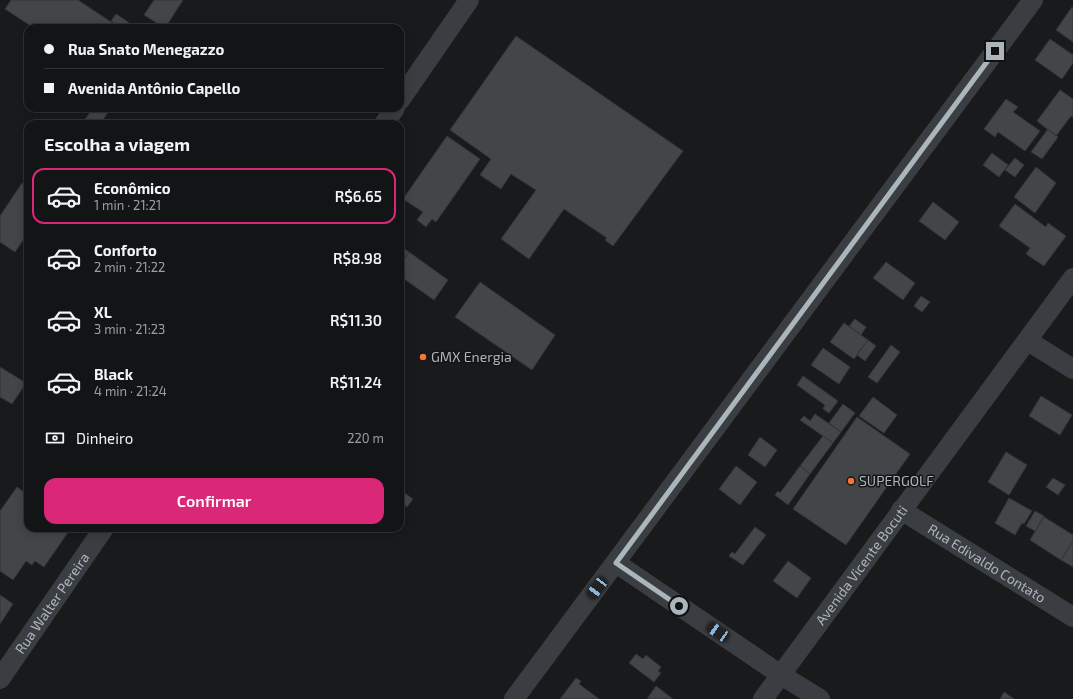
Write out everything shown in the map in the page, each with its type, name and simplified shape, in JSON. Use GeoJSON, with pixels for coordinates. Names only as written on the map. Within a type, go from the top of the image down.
{"type":"FeatureCollection","features":[{"type":"Feature","properties":{"kind":"street"},"geometry":{"type":"LineString","coordinates":[[404,94],[469,0]]}},
{"type":"Feature","properties":{"kind":"street"},"geometry":{"type":"LineString","coordinates":[[514,699],[1033,0]]}},
{"type":"Feature","properties":{"kind":"street","name":"Avenida Vicente Bocuti"},"geometry":{"type":"LineString","coordinates":[[763,699],[1073,278]]}},
{"type":"Feature","properties":{"kind":"street"},"geometry":{"type":"LineString","coordinates":[[1028,341],[1073,369]]}},
{"type":"Feature","properties":{"kind":"street","name":"Rua Edivaldo Contato"},"geometry":{"type":"LineString","coordinates":[[901,510],[1073,617]]}},
{"type":"Feature","properties":{"kind":"street","name":"Rua Walter Pereira"},"geometry":{"type":"LineString","coordinates":[[0,679],[101,532]]}},
{"type":"Feature","properties":{"kind":"street"},"geometry":{"type":"LineString","coordinates":[[616,563],[781,675],[820,699]]}},
{"type":"Feature","properties":{"kind":"building"},"geometry":{"type":"Polygon","coordinates":[[[11,0],[78,0],[114,24],[28,24],[5,9],[11,0]]]}},
{"type":"Feature","properties":{"kind":"building"},"geometry":{"type":"Polygon","coordinates":[[[154,0],[183,0],[168,24],[159,24],[144,15],[154,0]]]}},
{"type":"Feature","properties":{"kind":"building"},"geometry":{"type":"Polygon","coordinates":[[[1072,7],[1073,8],[1073,42],[1056,30],[1072,7]]]}},
{"type":"Feature","properties":{"kind":"building"},"geometry":{"type":"Polygon","coordinates":[[[116,14],[131,24],[115,24],[111,21],[116,14]]]}},
{"type":"Feature","properties":{"kind":"building"},"geometry":{"type":"Polygon","coordinates":[[[516,36],[683,151],[613,246],[605,240],[607,238],[564,209],[529,259],[501,239],[536,190],[511,174],[501,189],[480,175],[491,159],[450,130],[516,36]]]}},
{"type":"Feature","properties":{"kind":"building"},"geometry":{"type":"Polygon","coordinates":[[[1050,39],[1073,55],[1073,63],[1062,79],[1035,60],[1050,39]]]}},
{"type":"Feature","properties":{"kind":"building"},"geometry":{"type":"Polygon","coordinates":[[[1060,90],[1073,99],[1073,117],[1071,116],[1056,136],[1037,121],[1060,90]]]}},
{"type":"Feature","properties":{"kind":"building"},"geometry":{"type":"Polygon","coordinates":[[[1006,99],[1018,107],[1013,112],[1040,131],[1025,151],[998,132],[995,137],[984,129],[1006,99]]]}},
{"type":"Feature","properties":{"kind":"building"},"geometry":{"type":"Polygon","coordinates":[[[90,112],[108,112],[103,120],[85,120],[90,112]]]}},
{"type":"Feature","properties":{"kind":"building"},"geometry":{"type":"Polygon","coordinates":[[[1048,129],[1058,137],[1042,159],[1031,152],[1048,129]]]}},
{"type":"Feature","properties":{"kind":"building"},"geometry":{"type":"Polygon","coordinates":[[[447,136],[480,159],[436,222],[432,219],[426,227],[417,220],[423,212],[404,200],[447,136]]]}},
{"type":"Feature","properties":{"kind":"building"},"geometry":{"type":"Polygon","coordinates":[[[992,153],[1008,165],[999,177],[983,165],[992,153]]]}},
{"type":"Feature","properties":{"kind":"building"},"geometry":{"type":"Polygon","coordinates":[[[1015,158],[1024,165],[1015,177],[1005,170],[1015,158]]]}},
{"type":"Feature","properties":{"kind":"building"},"geometry":{"type":"Polygon","coordinates":[[[1036,167],[1056,183],[1035,213],[1014,197],[1036,167]]]}},
{"type":"Feature","properties":{"kind":"building"},"geometry":{"type":"Polygon","coordinates":[[[22,183],[24,184],[24,239],[15,252],[0,242],[0,216],[22,183]]]}},
{"type":"Feature","properties":{"kind":"building"},"geometry":{"type":"Polygon","coordinates":[[[933,202],[959,222],[945,240],[919,221],[933,202]]]}},
{"type":"Feature","properties":{"kind":"building"},"geometry":{"type":"Polygon","coordinates":[[[1015,204],[1046,227],[1048,223],[1066,236],[1044,266],[1026,254],[1030,248],[999,226],[1015,204]]]}},
{"type":"Feature","properties":{"kind":"building"},"geometry":{"type":"Polygon","coordinates":[[[404,249],[409,252],[404,260],[404,249]]]}},
{"type":"Feature","properties":{"kind":"building"},"geometry":{"type":"Polygon","coordinates":[[[409,252],[448,280],[434,300],[404,279],[404,259],[409,252]]]}},
{"type":"Feature","properties":{"kind":"building"},"geometry":{"type":"Polygon","coordinates":[[[886,262],[915,283],[903,300],[873,278],[886,262]]]}},
{"type":"Feature","properties":{"kind":"building"},"geometry":{"type":"Polygon","coordinates":[[[480,282],[555,335],[532,370],[455,317],[480,282]]]}},
{"type":"Feature","properties":{"kind":"building"},"geometry":{"type":"Polygon","coordinates":[[[921,296],[930,302],[922,312],[914,306],[921,296]]]}},
{"type":"Feature","properties":{"kind":"building"},"geometry":{"type":"Polygon","coordinates":[[[855,319],[866,327],[861,335],[849,326],[855,319]]]}},
{"type":"Feature","properties":{"kind":"building"},"geometry":{"type":"Polygon","coordinates":[[[844,323],[868,340],[854,359],[830,342],[844,323]]]}},
{"type":"Feature","properties":{"kind":"building"},"geometry":{"type":"Polygon","coordinates":[[[868,340],[876,346],[865,361],[857,355],[868,340]]]}},
{"type":"Feature","properties":{"kind":"building"},"geometry":{"type":"Polygon","coordinates":[[[891,345],[900,352],[877,383],[868,377],[891,345]]]}},
{"type":"Feature","properties":{"kind":"building"},"geometry":{"type":"Polygon","coordinates":[[[823,348],[850,367],[839,384],[811,365],[823,348]]]}},
{"type":"Feature","properties":{"kind":"building"},"geometry":{"type":"Polygon","coordinates":[[[0,367],[24,382],[24,386],[12,404],[0,397],[0,367]]]}},
{"type":"Feature","properties":{"kind":"building"},"geometry":{"type":"Polygon","coordinates":[[[803,376],[838,401],[829,413],[823,409],[825,405],[797,385],[803,376]]]}},
{"type":"Feature","properties":{"kind":"building"},"geometry":{"type":"Polygon","coordinates":[[[1041,396],[1072,415],[1060,435],[1029,416],[1041,396]]]}},
{"type":"Feature","properties":{"kind":"building"},"geometry":{"type":"Polygon","coordinates":[[[873,397],[897,415],[884,433],[859,416],[873,397]]]}},
{"type":"Feature","properties":{"kind":"building"},"geometry":{"type":"Polygon","coordinates":[[[843,404],[855,413],[841,432],[829,423],[843,404]]]}},
{"type":"Feature","properties":{"kind":"building"},"geometry":{"type":"Polygon","coordinates":[[[815,414],[841,432],[833,443],[800,420],[804,416],[810,421],[815,414]]]}},
{"type":"Feature","properties":{"kind":"building","name":"SUPERGOLF"},"geometry":{"type":"Polygon","coordinates":[[[857,417],[910,454],[846,545],[793,509],[857,417]]]}},
{"type":"Feature","properties":{"kind":"building"},"geometry":{"type":"Polygon","coordinates":[[[823,436],[833,443],[810,474],[800,466],[823,436]]]}},
{"type":"Feature","properties":{"kind":"building"},"geometry":{"type":"Polygon","coordinates":[[[760,437],[777,450],[765,467],[748,455],[760,437]]]}},
{"type":"Feature","properties":{"kind":"building"},"geometry":{"type":"Polygon","coordinates":[[[1006,452],[1027,465],[1009,495],[988,482],[1006,452]]]}},
{"type":"Feature","properties":{"kind":"building"},"geometry":{"type":"Polygon","coordinates":[[[736,466],[757,482],[740,505],[719,489],[736,466]]]}},
{"type":"Feature","properties":{"kind":"building"},"geometry":{"type":"Polygon","coordinates":[[[800,466],[810,474],[788,505],[775,495],[778,491],[780,493],[800,466]]]}},
{"type":"Feature","properties":{"kind":"building"},"geometry":{"type":"Polygon","coordinates":[[[1053,478],[1065,485],[1058,495],[1046,487],[1053,478]]]}},
{"type":"Feature","properties":{"kind":"building"},"geometry":{"type":"Polygon","coordinates":[[[17,487],[24,492],[24,532],[68,532],[44,567],[35,561],[32,565],[26,561],[13,580],[0,571],[0,511],[17,487]]]}},
{"type":"Feature","properties":{"kind":"building"},"geometry":{"type":"Polygon","coordinates":[[[404,493],[413,499],[407,507],[404,505],[404,493]]]}},
{"type":"Feature","properties":{"kind":"building"},"geometry":{"type":"Polygon","coordinates":[[[1009,498],[1032,511],[1024,524],[1022,523],[1015,535],[995,523],[1009,498]]]}},
{"type":"Feature","properties":{"kind":"building"},"geometry":{"type":"Polygon","coordinates":[[[1035,511],[1044,516],[1035,531],[1026,526],[1035,511]]]}},
{"type":"Feature","properties":{"kind":"building"},"geometry":{"type":"Polygon","coordinates":[[[1044,517],[1073,535],[1073,541],[1061,560],[1030,540],[1044,517]]]}},
{"type":"Feature","properties":{"kind":"building"},"geometry":{"type":"Polygon","coordinates":[[[755,527],[766,535],[743,565],[729,556],[732,552],[735,554],[755,527]]]}},
{"type":"Feature","properties":{"kind":"building"},"geometry":{"type":"Polygon","coordinates":[[[1073,541],[1073,567],[1061,560],[1073,541]]]}},
{"type":"Feature","properties":{"kind":"building"},"geometry":{"type":"Polygon","coordinates":[[[788,561],[811,578],[797,598],[773,581],[788,561]]]}},
{"type":"Feature","properties":{"kind":"building"},"geometry":{"type":"Polygon","coordinates":[[[0,595],[13,604],[0,624],[0,595]]]}},
{"type":"Feature","properties":{"kind":"building"},"geometry":{"type":"Polygon","coordinates":[[[636,654],[643,659],[646,655],[661,667],[658,671],[661,673],[654,682],[629,663],[636,654]]]}},
{"type":"Feature","properties":{"kind":"building"},"geometry":{"type":"Polygon","coordinates":[[[576,678],[581,681],[579,684],[599,699],[560,699],[576,678]]]}},
{"type":"Feature","properties":{"kind":"building"},"geometry":{"type":"Polygon","coordinates":[[[656,686],[673,699],[647,699],[656,686]]]}},
{"type":"Feature","properties":{"kind":"building"},"geometry":{"type":"Polygon","coordinates":[[[1004,692],[1014,699],[1000,699],[1004,692]]]}},
{"type":"Feature","properties":{"kind":"place","name":"GMX Energia"},"geometry":{"type":"Point","coordinates":[423,357]}},
{"type":"Feature","properties":{"kind":"place","name":"SUPERGOLF"},"geometry":{"type":"Point","coordinates":[851,481]}},
{"type":"Feature","properties":{"kind":"route"},"geometry":{"type":"LineString","coordinates":[[679,606],[616,563],[995,51]]}}]}
